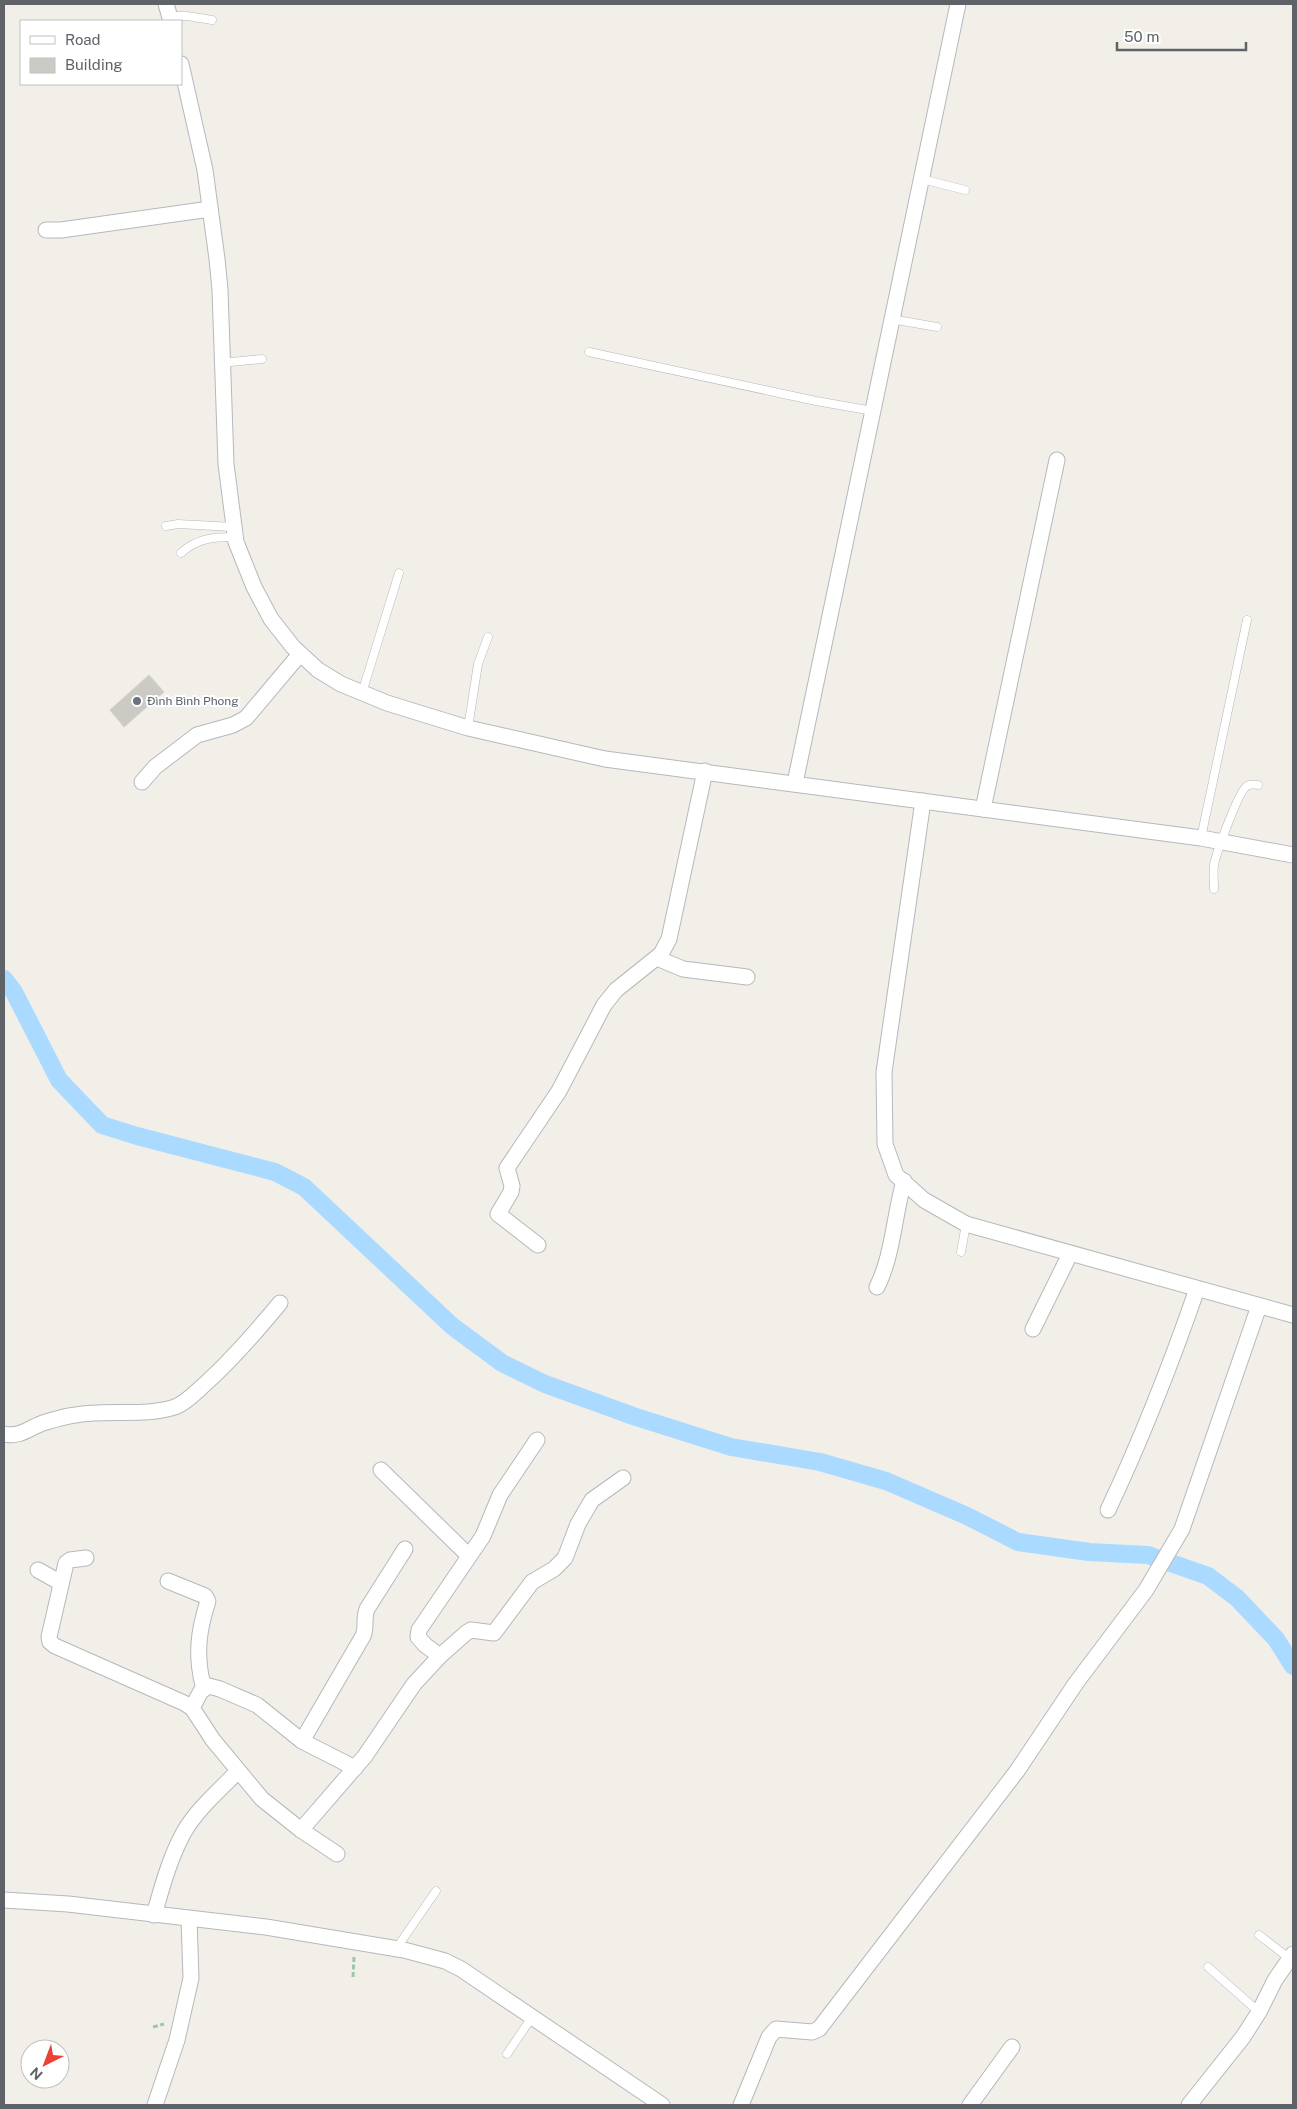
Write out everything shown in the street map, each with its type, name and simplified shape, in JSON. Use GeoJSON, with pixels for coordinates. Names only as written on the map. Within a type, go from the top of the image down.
{"type":"FeatureCollection","features":[{"type":"Feature","properties":{"kind":"street"},"geometry":{"type":"LineString","coordinates":[[795,783],[958,4]]}},
{"type":"Feature","properties":{"kind":"street"},"geometry":{"type":"LineString","coordinates":[[182,68],[197,129],[210,209],[220,290],[221,363],[226,464],[235,532],[254,587],[271,618],[300,654],[318,670],[341,684],[387,703],[468,728],[605,758],[1201,838],[1293,855]]}},
{"type":"Feature","properties":{"kind":"street"},"geometry":{"type":"LineString","coordinates":[[46,230],[61,230],[210,209]]}},
{"type":"Feature","properties":{"kind":"street"},"geometry":{"type":"LineString","coordinates":[[983,809],[1057,460]]}},
{"type":"Feature","properties":{"kind":"street"},"geometry":{"type":"LineString","coordinates":[[142,782],[155,767],[197,735],[233,725],[246,718],[300,654]]}},
{"type":"Feature","properties":{"kind":"street"},"geometry":{"type":"LineString","coordinates":[[538,1245],[498,1214],[511,1192],[512,1186],[507,1168],[559,1091],[604,1005],[616,990],[657,958],[669,939],[705,771]]}},
{"type":"Feature","properties":{"kind":"street"},"geometry":{"type":"LineString","coordinates":[[923,801],[884,1072],[885,1144],[896,1175],[924,1200],[966,1224],[1293,1315]]}},
{"type":"Feature","properties":{"kind":"street"},"geometry":{"type":"LineString","coordinates":[[657,958],[683,969],[748,977]]}},
{"type":"Feature","properties":{"kind":"street"},"geometry":{"type":"LineString","coordinates":[[877,1287],[887,1259],[904,1181]]}},
{"type":"Feature","properties":{"kind":"street"},"geometry":{"type":"LineString","coordinates":[[1033,1328],[1070,1254]]}},
{"type":"Feature","properties":{"kind":"street"},"geometry":{"type":"LineString","coordinates":[[1108,1510],[1128,1469],[1173,1357],[1197,1289]]}},
{"type":"Feature","properties":{"kind":"street"},"geometry":{"type":"LineString","coordinates":[[4,1434],[11,1436],[25,1432],[45,1422],[77,1414],[103,1411],[139,1412],[175,1407],[192,1396],[221,1370],[248,1342],[280,1303]]}},
{"type":"Feature","properties":{"kind":"street"},"geometry":{"type":"LineString","coordinates":[[741,2105],[768,2037],[776,2029],[812,2032],[819,2029],[1011,1779],[1076,1683],[1146,1590],[1182,1529],[1259,1306]]}},
{"type":"Feature","properties":{"kind":"street"},"geometry":{"type":"LineString","coordinates":[[440,1656],[425,1645],[417,1634],[483,1536],[500,1495],[537,1440]]}},
{"type":"Feature","properties":{"kind":"street"},"geometry":{"type":"LineString","coordinates":[[381,1470],[469,1556]]}},
{"type":"Feature","properties":{"kind":"street"},"geometry":{"type":"LineString","coordinates":[[301,1830],[355,1768],[414,1684],[440,1656],[471,1630],[494,1633],[532,1582],[554,1569],[565,1558],[578,1524],[592,1500],[623,1478]]}},
{"type":"Feature","properties":{"kind":"street"},"geometry":{"type":"LineString","coordinates":[[302,1741],[364,1636],[366,1628],[364,1619],[367,1609],[405,1549]]}},
{"type":"Feature","properties":{"kind":"street"},"geometry":{"type":"LineString","coordinates":[[86,1558],[70,1560],[66,1564],[49,1637],[50,1642],[55,1646],[168,1695],[192,1708],[213,1740],[262,1799],[301,1830],[337,1854]]}},
{"type":"Feature","properties":{"kind":"street"},"geometry":{"type":"LineString","coordinates":[[38,1570],[61,1584]]}},
{"type":"Feature","properties":{"kind":"street"},"geometry":{"type":"LineString","coordinates":[[168,1581],[205,1596],[208,1601],[199,1628],[198,1654],[204,1689]]}},
{"type":"Feature","properties":{"kind":"street"},"geometry":{"type":"LineString","coordinates":[[192,1708],[197,1696],[204,1689],[209,1686],[220,1689],[249,1700],[266,1711],[302,1741],[355,1768]]}},
{"type":"Feature","properties":{"kind":"street"},"geometry":{"type":"LineString","coordinates":[[154,1914],[161,1888],[185,1831],[201,1810],[238,1771]]}},
{"type":"Feature","properties":{"kind":"street"},"geometry":{"type":"LineString","coordinates":[[4,1900],[68,1904],[266,1927],[396,1948],[445,1961],[461,1969],[662,2105]]}},
{"type":"Feature","properties":{"kind":"street"},"geometry":{"type":"LineString","coordinates":[[155,2105],[177,2040],[192,1978],[190,1919]]}},
{"type":"Feature","properties":{"kind":"street"},"geometry":{"type":"LineString","coordinates":[[1189,2105],[1243,2037],[1259,2012],[1275,1980],[1291,1956]]}},
{"type":"Feature","properties":{"kind":"street"},"geometry":{"type":"LineString","coordinates":[[970,2105],[1012,2047]]}},
{"type":"Feature","properties":{"kind":"lane"},"geometry":{"type":"LineString","coordinates":[[169,13],[212,20]]}},
{"type":"Feature","properties":{"kind":"lane"},"geometry":{"type":"LineString","coordinates":[[922,178],[965,190]]}},
{"type":"Feature","properties":{"kind":"lane"},"geometry":{"type":"LineString","coordinates":[[891,319],[937,327]]}},
{"type":"Feature","properties":{"kind":"lane"},"geometry":{"type":"LineString","coordinates":[[589,352],[816,401],[874,411]]}},
{"type":"Feature","properties":{"kind":"lane"},"geometry":{"type":"LineString","coordinates":[[221,363],[262,359]]}},
{"type":"Feature","properties":{"kind":"lane"},"geometry":{"type":"LineString","coordinates":[[166,526],[178,524],[235,532]]}},
{"type":"Feature","properties":{"kind":"lane"},"geometry":{"type":"LineString","coordinates":[[181,553],[196,541],[235,532]]}},
{"type":"Feature","properties":{"kind":"lane"},"geometry":{"type":"LineString","coordinates":[[362,693],[398,573]]}},
{"type":"Feature","properties":{"kind":"lane"},"geometry":{"type":"LineString","coordinates":[[1201,838],[1247,620]]}},
{"type":"Feature","properties":{"kind":"lane"},"geometry":{"type":"LineString","coordinates":[[468,728],[478,664],[488,637]]}},
{"type":"Feature","properties":{"kind":"lane"},"geometry":{"type":"LineString","coordinates":[[1214,889],[1214,862],[1241,792],[1250,784],[1258,785]]}},
{"type":"Feature","properties":{"kind":"lane"},"geometry":{"type":"LineString","coordinates":[[961,1252],[966,1224]]}},
{"type":"Feature","properties":{"kind":"lane"},"geometry":{"type":"LineString","coordinates":[[396,1948],[436,1890]]}},
{"type":"Feature","properties":{"kind":"lane"},"geometry":{"type":"LineString","coordinates":[[1259,1935],[1291,1956]]}},
{"type":"Feature","properties":{"kind":"lane"},"geometry":{"type":"LineString","coordinates":[[1208,1967],[1259,2012]]}},
{"type":"Feature","properties":{"kind":"lane"},"geometry":{"type":"LineString","coordinates":[[507,2054],[532,2017]]}},
{"type":"Feature","properties":{"kind":"building","name":"Đình Bình Phong"},"geometry":{"type":"Polygon","coordinates":[[[149,675],[164,692],[124,727],[110,710],[149,675]]]}},
{"type":"Feature","properties":{"kind":"waterway"},"geometry":{"type":"LineString","coordinates":[[4,979],[14,992],[59,1080],[102,1125],[275,1172],[304,1187],[452,1326],[502,1363],[545,1384],[636,1417],[731,1447],[820,1462],[886,1481],[967,1516],[1018,1542],[1089,1552],[1148,1555],[1208,1576],[1237,1598],[1276,1639],[1293,1666]]}},
{"type":"Feature","properties":{"kind":"place","name":"Đình Bình Phong"},"geometry":{"type":"Point","coordinates":[137,701]}}]}
